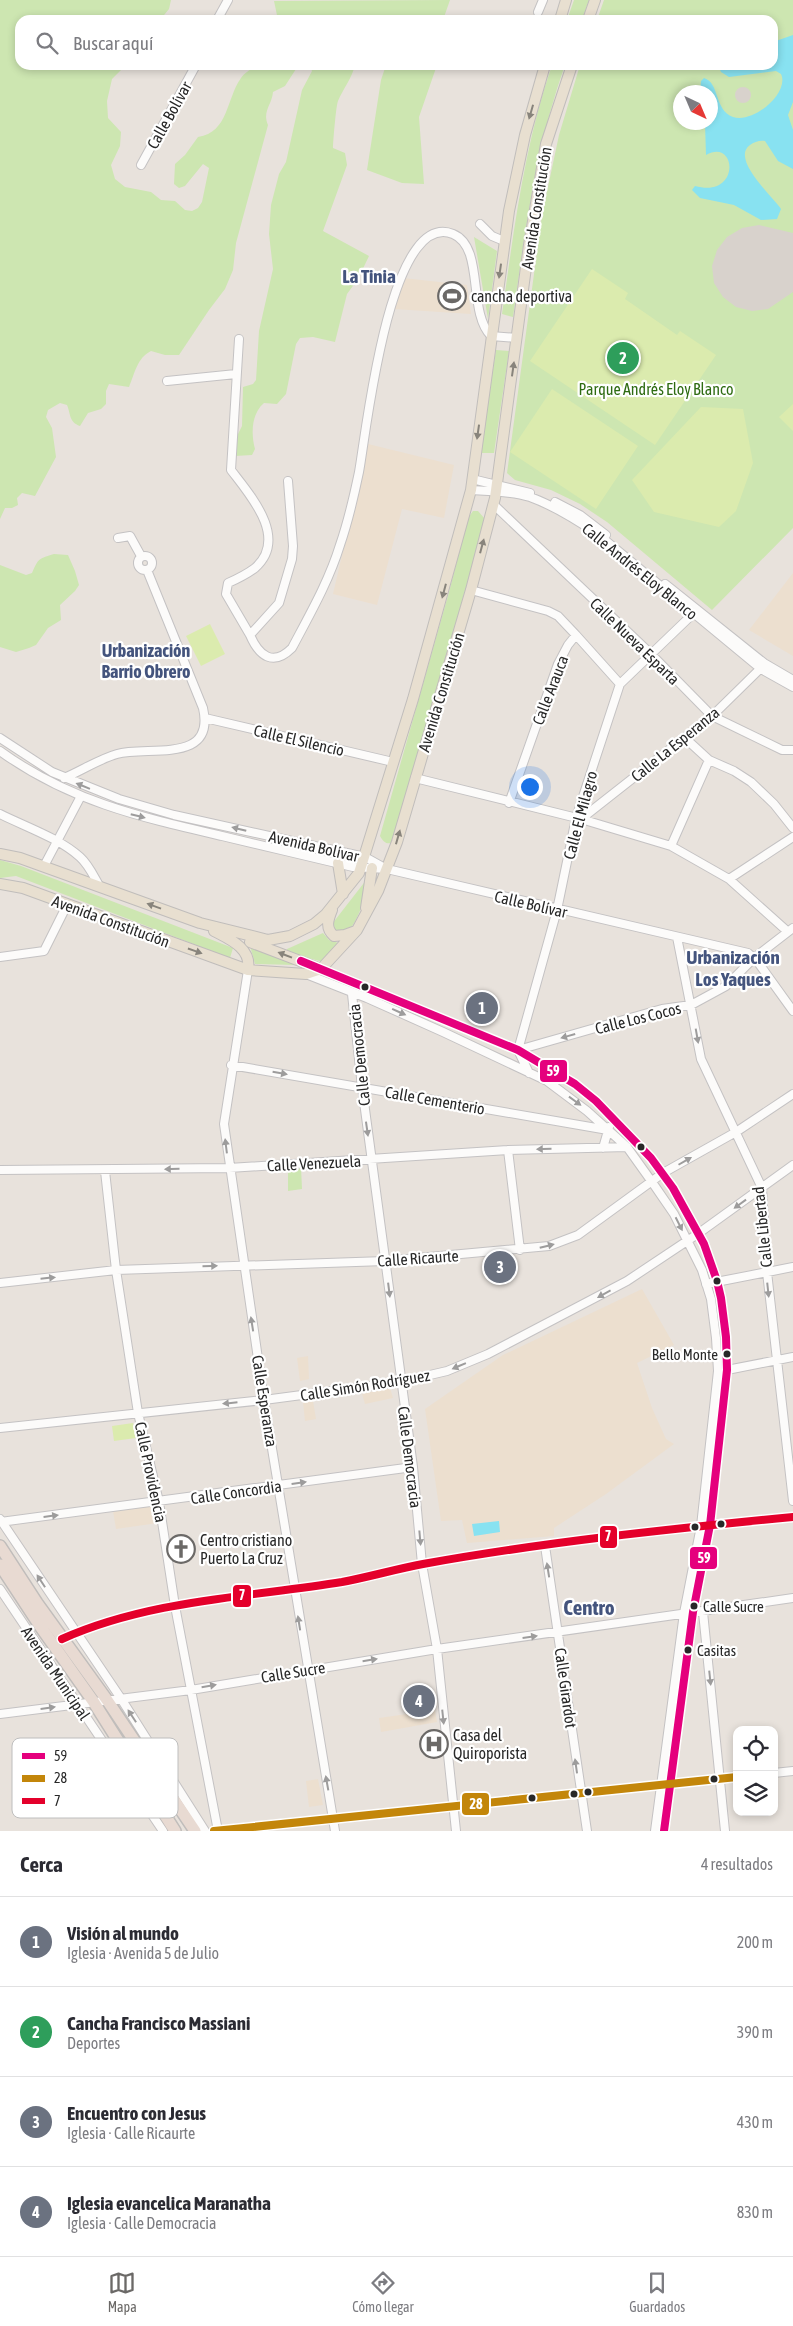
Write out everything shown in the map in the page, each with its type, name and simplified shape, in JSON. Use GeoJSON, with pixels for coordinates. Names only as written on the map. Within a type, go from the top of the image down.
{"type":"FeatureCollection","features":[{"type":"Feature","properties":{"kind":"highway","name":"Avenida Municipal"},"geometry":{"type":"LineString","coordinates":[[0,1546],[62,1639],[133,1738]]}},
{"type":"Feature","properties":{"kind":"highway","name":"Avenida Municipal"},"geometry":{"type":"LineString","coordinates":[[0,1565],[116,1738]]}},
{"type":"Feature","properties":{"kind":"highway","name":"Avenida Municipal"},"geometry":{"type":"LineString","coordinates":[[178,1806],[195,1831]]}},
{"type":"Feature","properties":{"kind":"highway","name":"Avenida Municipal"},"geometry":{"type":"LineString","coordinates":[[166,1818],[174,1831]]}},
{"type":"Feature","properties":{"kind":"main road"},"geometry":{"type":"LineString","coordinates":[[562,15],[566,0]]}},
{"type":"Feature","properties":{"kind":"main road"},"geometry":{"type":"LineString","coordinates":[[590,15],[595,0]]}},
{"type":"Feature","properties":{"kind":"main road","name":"Avenida Constitución"},"geometry":{"type":"LineString","coordinates":[[0,854],[44,866],[200,923],[268,940],[280,939],[314,924],[341,896],[366,864],[393,762],[437,617],[472,484],[504,241],[525,135],[544,70]]}},
{"type":"Feature","properties":{"kind":"main road","name":"Avenida Constitución"},"geometry":{"type":"LineString","coordinates":[[0,884],[17,886],[248,970],[306,974],[321,969],[357,930],[364,919],[397,842],[471,590],[493,504],[546,144],[570,70]]}},
{"type":"Feature","properties":{"kind":"main road"},"geometry":{"type":"LineString","coordinates":[[338,863],[341,896],[328,920],[329,931],[334,936],[338,936],[357,930]]}},
{"type":"Feature","properties":{"kind":"main road"},"geometry":{"type":"LineString","coordinates":[[364,919],[366,864]]}},
{"type":"Feature","properties":{"kind":"main road"},"geometry":{"type":"LineString","coordinates":[[200,923],[321,969]]}},
{"type":"Feature","properties":{"kind":"main road"},"geometry":{"type":"LineString","coordinates":[[200,923],[242,947],[248,970]]}},
{"type":"Feature","properties":{"kind":"street"},"geometry":{"type":"LineString","coordinates":[[220,15],[228,0]]}},
{"type":"Feature","properties":{"kind":"street"},"geometry":{"type":"LineString","coordinates":[[538,12],[543,0]]}},
{"type":"Feature","properties":{"kind":"street","name":"Calle Bolívar"},"geometry":{"type":"LineString","coordinates":[[141,165],[193,70]]}},
{"type":"Feature","properties":{"kind":"street"},"geometry":{"type":"LineString","coordinates":[[480,224],[492,236],[504,241]]}},
{"type":"Feature","properties":{"kind":"street"},"geometry":{"type":"LineString","coordinates":[[238,339],[230,470],[259,508],[268,536],[264,557],[245,574],[228,583],[226,594],[254,645],[265,657],[279,657],[286,654],[292,648],[327,580],[340,546],[359,473],[392,299],[407,262],[425,238],[443,232],[456,236],[467,244],[480,314],[485,329],[490,336],[517,338]]}},
{"type":"Feature","properties":{"kind":"street"},"geometry":{"type":"LineString","coordinates":[[167,381],[236,374]]}},
{"type":"Feature","properties":{"kind":"street"},"geometry":{"type":"LineString","coordinates":[[250,635],[279,603],[292,559],[293,546],[288,480]]}},
{"type":"Feature","properties":{"kind":"street","name":"Calle Andrés Eloy Blanco"},"geometry":{"type":"LineString","coordinates":[[472,484],[496,488],[553,506],[599,535],[633,560],[695,613],[793,687]]}},
{"type":"Feature","properties":{"kind":"street","name":"Calle Nueva Esparta"},"geometry":{"type":"LineString","coordinates":[[493,504],[712,716],[782,750],[793,750]]}},
{"type":"Feature","properties":{"kind":"street"},"geometry":{"type":"LineString","coordinates":[[64,778],[118,754],[188,747],[198,740],[203,731],[205,718],[174,634],[147,570],[151,567],[151,560],[146,556],[142,556],[130,536],[118,538]]}},
{"type":"Feature","properties":{"kind":"street","name":"Calle Arauca"},"geometry":{"type":"LineString","coordinates":[[471,590],[548,611],[558,616],[576,635],[568,644],[558,664],[509,803]]}},
{"type":"Feature","properties":{"kind":"street"},"geometry":{"type":"LineString","coordinates":[[576,635],[620,684],[652,656],[695,613]]}},
{"type":"Feature","properties":{"kind":"street","name":"Calle Andrés Eloy Blanco"},"geometry":{"type":"LineString","coordinates":[[763,666],[793,680]]}},
{"type":"Feature","properties":{"kind":"street","name":"Calle La Esperanza"},"geometry":{"type":"LineString","coordinates":[[578,818],[686,738],[712,716],[763,666]]}},
{"type":"Feature","properties":{"kind":"street","name":"Calle El Milagro"},"geometry":{"type":"LineString","coordinates":[[518,1050],[557,910],[578,818],[620,684]]}},
{"type":"Feature","properties":{"kind":"street","name":"Calle El Silencio"},"geometry":{"type":"LineString","coordinates":[[205,718],[393,762]]}},
{"type":"Feature","properties":{"kind":"street","name":"Avenida Bolívar"},"geometry":{"type":"LineString","coordinates":[[0,738],[32,761],[64,778],[139,806],[386,869]]}},
{"type":"Feature","properties":{"kind":"street"},"geometry":{"type":"LineString","coordinates":[[686,738],[709,760],[744,776],[774,804],[793,828]]}},
{"type":"Feature","properties":{"kind":"street","name":"Avenida Bolívar"},"geometry":{"type":"LineString","coordinates":[[0,750],[24,768],[82,796],[125,813],[338,863],[366,864],[386,869]]}},
{"type":"Feature","properties":{"kind":"street"},"geometry":{"type":"LineString","coordinates":[[670,846],[709,760]]}},
{"type":"Feature","properties":{"kind":"street"},"geometry":{"type":"LineString","coordinates":[[415,778],[509,803],[578,818],[670,846],[729,879],[790,930]]}},
{"type":"Feature","properties":{"kind":"street"},"geometry":{"type":"LineString","coordinates":[[44,866],[82,796]]}},
{"type":"Feature","properties":{"kind":"street"},"geometry":{"type":"LineString","coordinates":[[0,814],[57,842],[80,856],[100,887]]}},
{"type":"Feature","properties":{"kind":"street"},"geometry":{"type":"LineString","coordinates":[[729,879],[793,837]]}},
{"type":"Feature","properties":{"kind":"street","name":"Calle Bolívar"},"geometry":{"type":"LineString","coordinates":[[386,869],[748,953],[754,958]]}},
{"type":"Feature","properties":{"kind":"street"},"geometry":{"type":"LineString","coordinates":[[0,957],[44,951],[67,905]]}},
{"type":"Feature","properties":{"kind":"street","name":"Calle Los Cocos"},"geometry":{"type":"LineString","coordinates":[[518,1050],[662,1010],[691,1005],[726,986],[754,958],[790,930]]}},
{"type":"Feature","properties":{"kind":"street","name":"Calle Libertad"},"geometry":{"type":"LineString","coordinates":[[677,937],[701,1059],[762,1188],[766,1272],[793,1501]]}},
{"type":"Feature","properties":{"kind":"street"},"geometry":{"type":"LineString","coordinates":[[754,958],[793,1011]]}},
{"type":"Feature","properties":{"kind":"street"},"geometry":{"type":"LineString","coordinates":[[321,969],[518,1050],[575,1084],[616,1120],[663,1173],[699,1233],[717,1281],[726,1337],[727,1370],[710,1525],[692,1612],[664,1831]]}},
{"type":"Feature","properties":{"kind":"street","name":"Calle Esperanza"},"geometry":{"type":"LineString","coordinates":[[248,970],[224,1124],[264,1400],[335,1831]]}},
{"type":"Feature","properties":{"kind":"street"},"geometry":{"type":"LineString","coordinates":[[306,974],[352,994],[367,998],[443,1032],[547,1082],[608,1129],[627,1147],[674,1214],[702,1270],[711,1299],[718,1371],[701,1526],[684,1613],[655,1831]]}},
{"type":"Feature","properties":{"kind":"street","name":"Calle Democracia"},"geometry":{"type":"LineString","coordinates":[[352,994],[362,1087],[413,1468],[422,1564],[437,1649],[456,1831]]}},
{"type":"Feature","properties":{"kind":"street"},"geometry":{"type":"LineString","coordinates":[[518,1050],[529,1073]]}},
{"type":"Feature","properties":{"kind":"street","name":"Calle Cementerio"},"geometry":{"type":"LineString","coordinates":[[232,1065],[608,1129]]}},
{"type":"Feature","properties":{"kind":"street","name":"Calle Ricaurte"},"geometry":{"type":"LineString","coordinates":[[0,1283],[116,1270],[385,1261],[549,1246],[578,1235],[663,1173],[736,1132],[793,1094]]}},
{"type":"Feature","properties":{"kind":"street"},"geometry":{"type":"LineString","coordinates":[[603,1148],[608,1129],[616,1120]]}},
{"type":"Feature","properties":{"kind":"street","name":"Calle Venezuela"},"geometry":{"type":"LineString","coordinates":[[0,1170],[105,1171],[229,1168],[508,1150],[627,1147]]}},
{"type":"Feature","properties":{"kind":"street"},"geometry":{"type":"LineString","coordinates":[[508,1150],[520,1250]]}},
{"type":"Feature","properties":{"kind":"street","name":"Calle Simón Rodríguez"},"geometry":{"type":"LineString","coordinates":[[0,1428],[264,1400],[400,1382],[447,1371],[488,1354],[627,1280],[699,1233],[793,1165]]}},
{"type":"Feature","properties":{"kind":"street","name":"Calle Providencia"},"geometry":{"type":"LineString","coordinates":[[105,1171],[116,1270],[138,1413],[159,1502],[175,1606],[218,1831]]}},
{"type":"Feature","properties":{"kind":"street"},"geometry":{"type":"LineString","coordinates":[[706,1284],[793,1267]]}},
{"type":"Feature","properties":{"kind":"street"},"geometry":{"type":"LineString","coordinates":[[727,1370],[793,1357]]}},
{"type":"Feature","properties":{"kind":"street","name":"Calle Concordia"},"geometry":{"type":"LineString","coordinates":[[1,1521],[413,1468]]}},
{"type":"Feature","properties":{"kind":"street"},"geometry":{"type":"LineString","coordinates":[[62,1639],[128,1617],[175,1606],[345,1581],[422,1564],[701,1526],[793,1517]]}},
{"type":"Feature","properties":{"kind":"street"},"geometry":{"type":"LineString","coordinates":[[1,1521],[146,1738]]}},
{"type":"Feature","properties":{"kind":"street","name":"Calle Girardot"},"geometry":{"type":"LineString","coordinates":[[545,1546],[580,1794],[587,1831]]}},
{"type":"Feature","properties":{"kind":"street","name":"Avenida Municipal"},"geometry":{"type":"LineString","coordinates":[[0,1588],[100,1738]]}},
{"type":"Feature","properties":{"kind":"street","name":"Calle Sucre"},"geometry":{"type":"LineString","coordinates":[[0,1714],[120,1697],[191,1690],[437,1649],[793,1598]]}},
{"type":"Feature","properties":{"kind":"street"},"geometry":{"type":"LineString","coordinates":[[703,1612],[725,1831]]}},
{"type":"Feature","properties":{"kind":"street"},"geometry":{"type":"LineString","coordinates":[[48,1660],[59,1652]]}},
{"type":"Feature","properties":{"kind":"street"},"geometry":{"type":"LineString","coordinates":[[778,1773],[793,1771]]}},
{"type":"Feature","properties":{"kind":"street"},"geometry":{"type":"LineString","coordinates":[[214,1831],[733,1777]]}},
{"type":"Feature","properties":{"kind":"street"},"geometry":{"type":"LineString","coordinates":[[178,1788],[205,1831]]}},
{"type":"Feature","properties":{"kind":"street","name":"Avenida Municipal"},"geometry":{"type":"LineString","coordinates":[[154,1818],[163,1831]]}},
{"type":"Feature","properties":{"kind":"shaded area"},"geometry":{"type":"Polygon","coordinates":[[[740,87],[746,87],[751,92],[749,101],[740,103],[735,98],[735,92],[740,87]]]}},
{"type":"Feature","properties":{"kind":"shaded area"},"geometry":{"type":"Polygon","coordinates":[[[759,225],[793,233],[793,292],[768,309],[752,311],[736,307],[723,297],[714,283],[712,266],[717,250],[727,237],[742,228],[759,225]]]}},
{"type":"Feature","properties":{"kind":"shaded area"},"geometry":{"type":"Polygon","coordinates":[[[403,278],[467,285],[471,314],[394,309],[403,278]]]}},
{"type":"Feature","properties":{"kind":"shaded area"},"geometry":{"type":"Polygon","coordinates":[[[368,444],[454,465],[444,518],[402,509],[377,605],[333,594],[368,444]]]}},
{"type":"Feature","properties":{"kind":"shaded area"},"geometry":{"type":"Polygon","coordinates":[[[793,573],[793,656],[749,630],[793,573]]]}},
{"type":"Feature","properties":{"kind":"shaded area"},"geometry":{"type":"Polygon","coordinates":[[[642,1289],[674,1345],[637,1363],[652,1408],[666,1439],[674,1444],[606,1494],[554,1528],[554,1536],[467,1543],[462,1520],[441,1521],[425,1409],[503,1355],[642,1289]]]}},
{"type":"Feature","properties":{"kind":"shaded area"},"geometry":{"type":"Polygon","coordinates":[[[308,1356],[309,1379],[300,1381],[297,1358],[308,1356]]]}},
{"type":"Feature","properties":{"kind":"shaded area"},"geometry":{"type":"Polygon","coordinates":[[[390,1388],[393,1398],[365,1404],[362,1394],[390,1388]]]}},
{"type":"Feature","properties":{"kind":"shaded area"},"geometry":{"type":"Polygon","coordinates":[[[313,1401],[316,1419],[305,1421],[303,1402],[313,1401]]]}},
{"type":"Feature","properties":{"kind":"shaded area"},"geometry":{"type":"Polygon","coordinates":[[[154,1506],[158,1523],[116,1529],[113,1511],[154,1506]]]}},
{"type":"Feature","properties":{"kind":"shaded area"},"geometry":{"type":"Polygon","coordinates":[[[435,1710],[437,1722],[381,1732],[379,1718],[435,1710]]]}},
{"type":"Feature","properties":{"kind":"shaded area"},"geometry":{"type":"Polygon","coordinates":[[[318,1779],[323,1805],[309,1807],[306,1781],[318,1779]]]}},
{"type":"Feature","properties":{"kind":"green space"},"geometry":{"type":"Polygon","coordinates":[[[0,0],[171,0],[169,9],[164,15],[15,15],[15,70],[121,70],[112,79],[107,101],[108,118],[121,132],[120,146],[111,165],[115,179],[125,187],[151,192],[161,200],[175,201],[185,210],[192,211],[198,208],[202,202],[209,168],[203,164],[185,186],[179,188],[174,184],[175,164],[185,155],[198,137],[216,129],[226,114],[236,86],[242,76],[249,70],[295,70],[285,86],[273,92],[266,116],[268,125],[236,243],[233,270],[225,289],[179,355],[165,355],[151,351],[146,354],[137,366],[129,387],[109,384],[106,391],[106,404],[101,409],[88,413],[80,426],[72,420],[67,405],[60,403],[48,410],[46,417],[52,428],[56,457],[35,496],[22,493],[17,498],[18,505],[12,508],[5,508],[0,519],[0,0]]]}},
{"type":"Feature","properties":{"kind":"green space"},"geometry":{"type":"Polygon","coordinates":[[[450,0],[445,15],[277,15],[274,1],[450,0]]]}},
{"type":"Feature","properties":{"kind":"green space"},"geometry":{"type":"Polygon","coordinates":[[[574,0],[589,0],[584,15],[569,15],[574,0]]]}},
{"type":"Feature","properties":{"kind":"green space","name":"Parque Andrés Eloy Blanco"},"geometry":{"type":"Polygon","coordinates":[[[604,0],[793,0],[793,528],[712,610],[607,522],[580,504],[551,490],[515,480],[507,473],[542,215],[559,135],[578,70],[778,70],[778,15],[599,15],[604,0]]]}},
{"type":"Feature","properties":{"kind":"green space"},"geometry":{"type":"Polygon","coordinates":[[[353,70],[338,101],[334,132],[333,148],[345,153],[347,165],[323,231],[369,256],[358,279],[347,294],[335,342],[313,337],[300,338],[296,344],[286,394],[277,404],[264,403],[254,418],[253,437],[255,449],[252,455],[235,456],[234,442],[242,426],[243,387],[253,384],[256,380],[259,331],[273,269],[269,234],[271,205],[279,174],[286,162],[302,90],[312,71],[353,70]]]}},
{"type":"Feature","properties":{"kind":"green space"},"geometry":{"type":"Polygon","coordinates":[[[384,70],[435,70],[419,117],[424,184],[402,183],[367,170],[381,80],[384,70]]]}},
{"type":"Feature","properties":{"kind":"green space"},"geometry":{"type":"Polygon","coordinates":[[[550,70],[563,70],[546,127],[539,158],[527,221],[513,317],[502,314],[521,188],[542,96],[550,70]]]}},
{"type":"Feature","properties":{"kind":"green space"},"geometry":{"type":"Polygon","coordinates":[[[474,237],[497,251],[488,319],[474,237]]]}},
{"type":"Feature","properties":{"kind":"green space"},"geometry":{"type":"Polygon","coordinates":[[[592,269],[628,293],[625,299],[677,335],[680,331],[716,355],[655,445],[530,361],[592,269]]]}},
{"type":"Feature","properties":{"kind":"green space","name":"cancha deportiva"},"geometry":{"type":"Polygon","coordinates":[[[440,290],[465,291],[464,302],[439,301],[440,290]]]}},
{"type":"Feature","properties":{"kind":"green space"},"geometry":{"type":"Polygon","coordinates":[[[496,350],[509,351],[494,453],[480,453],[496,350]]]}},
{"type":"Feature","properties":{"kind":"green space"},"geometry":{"type":"Polygon","coordinates":[[[552,389],[638,446],[596,509],[510,452],[552,389]]]}},
{"type":"Feature","properties":{"kind":"green space"},"geometry":{"type":"Polygon","coordinates":[[[793,404],[793,431],[779,417],[793,404]]]}},
{"type":"Feature","properties":{"kind":"green space"},"geometry":{"type":"Polygon","coordinates":[[[701,407],[743,409],[753,463],[736,511],[719,527],[654,512],[632,480],[701,407]]]}},
{"type":"Feature","properties":{"kind":"green space"},"geometry":{"type":"Polygon","coordinates":[[[473,511],[478,511],[485,519],[395,842],[384,842],[380,836],[468,518],[473,511]]]}},
{"type":"Feature","properties":{"kind":"green space"},"geometry":{"type":"Polygon","coordinates":[[[54,554],[68,555],[79,585],[60,605],[61,620],[48,628],[36,645],[16,652],[0,647],[0,565],[26,575],[32,573],[40,559],[54,554]]]}},
{"type":"Feature","properties":{"kind":"green space"},"geometry":{"type":"Polygon","coordinates":[[[210,624],[225,654],[201,666],[186,636],[210,624]]]}},
{"type":"Feature","properties":{"kind":"green space"},"geometry":{"type":"Polygon","coordinates":[[[0,860],[21,866],[233,948],[230,958],[16,876],[0,878],[0,860]]]}},
{"type":"Feature","properties":{"kind":"green space"},"geometry":{"type":"Polygon","coordinates":[[[367,879],[364,900],[353,925],[349,931],[336,932],[332,924],[367,879]]]}},
{"type":"Feature","properties":{"kind":"green space"},"geometry":{"type":"Polygon","coordinates":[[[323,933],[329,940],[342,944],[327,963],[286,952],[287,949],[323,933]]]}},
{"type":"Feature","properties":{"kind":"green space"},"geometry":{"type":"Polygon","coordinates":[[[250,946],[296,965],[255,964],[250,946]]]}},
{"type":"Feature","properties":{"kind":"green space"},"geometry":{"type":"Polygon","coordinates":[[[301,1167],[302,1189],[288,1191],[288,1168],[301,1167]]]}},
{"type":"Feature","properties":{"kind":"green space"},"geometry":{"type":"Polygon","coordinates":[[[133,1423],[136,1438],[114,1441],[112,1426],[133,1423]]]}},
{"type":"Feature","properties":{"kind":"water"},"geometry":{"type":"Polygon","coordinates":[[[793,35],[793,102],[788,115],[793,130],[793,169],[778,161],[765,141],[753,143],[745,151],[745,159],[749,169],[781,209],[777,219],[761,220],[734,205],[700,198],[692,190],[695,186],[710,188],[720,184],[727,177],[729,169],[728,160],[724,154],[716,152],[706,155],[705,130],[718,130],[718,98],[727,114],[741,118],[750,116],[768,105],[775,98],[782,82],[781,74],[776,71],[729,77],[720,70],[778,70],[778,40],[793,35]]]}},
{"type":"Feature","properties":{"kind":"water"},"geometry":{"type":"Polygon","coordinates":[[[704,78],[713,85],[701,85],[704,78]]]}},
{"type":"Feature","properties":{"kind":"water"},"geometry":{"type":"Polygon","coordinates":[[[499,1521],[500,1532],[474,1536],[472,1524],[499,1521]]]}},
{"type":"Feature","properties":{"kind":"transit line","name":"59"},"geometry":{"type":"LineString","coordinates":[[301,961],[518,1050],[575,1084],[596,1101],[651,1158],[673,1188],[704,1244],[721,1298],[726,1337],[727,1370],[710,1525],[693,1612],[664,1831]]}},
{"type":"Feature","properties":{"kind":"transit line","name":"7"},"geometry":{"type":"LineString","coordinates":[[62,1639],[95,1626],[164,1608],[342,1582],[469,1556],[607,1537],[793,1517]]}},
{"type":"Feature","properties":{"kind":"transit line","name":"28"},"geometry":{"type":"LineString","coordinates":[[214,1831],[733,1777]]}},
{"type":"Feature","properties":{"kind":"place","name":"cancha deportiva"},"geometry":{"type":"Point","coordinates":[452,296]}},
{"type":"Feature","properties":{"kind":"place","name":"Cancha Francisco Massiani"},"geometry":{"type":"Point","coordinates":[623,358]}},
{"type":"Feature","properties":{"kind":"place","name":"Visión al mundo"},"geometry":{"type":"Point","coordinates":[482,1008]}},
{"type":"Feature","properties":{"kind":"place","name":"Encuentro con Jesus"},"geometry":{"type":"Point","coordinates":[500,1267]}},
{"type":"Feature","properties":{"kind":"place","name":"Bello Monte"},"geometry":{"type":"Point","coordinates":[727,1354]}},
{"type":"Feature","properties":{"kind":"place","name":"Centro cristiano Puerto La Cruz"},"geometry":{"type":"Point","coordinates":[181,1549]}},
{"type":"Feature","properties":{"kind":"place","name":"Calle Sucre"},"geometry":{"type":"Point","coordinates":[694,1606]}},
{"type":"Feature","properties":{"kind":"place","name":"Casitas"},"geometry":{"type":"Point","coordinates":[688,1650]}},
{"type":"Feature","properties":{"kind":"place","name":"Iglesia evancelica Maranatha"},"geometry":{"type":"Point","coordinates":[419,1701]}},
{"type":"Feature","properties":{"kind":"place","name":"Casa del Quiroporista"},"geometry":{"type":"Point","coordinates":[434,1744]}},
{"type":"Feature","properties":{"kind":"district","name":"La Tinia"},"geometry":{"type":"Point","coordinates":[369,276]}},
{"type":"Feature","properties":{"kind":"district","name":"Urbanización Barrio Obrero"},"geometry":{"type":"Point","coordinates":[146,661]}},
{"type":"Feature","properties":{"kind":"district","name":"Urbanización Los Yaques"},"geometry":{"type":"Point","coordinates":[733,968]}},
{"type":"Feature","properties":{"kind":"district","name":"Centro"},"geometry":{"type":"Point","coordinates":[589,1608]}}]}
